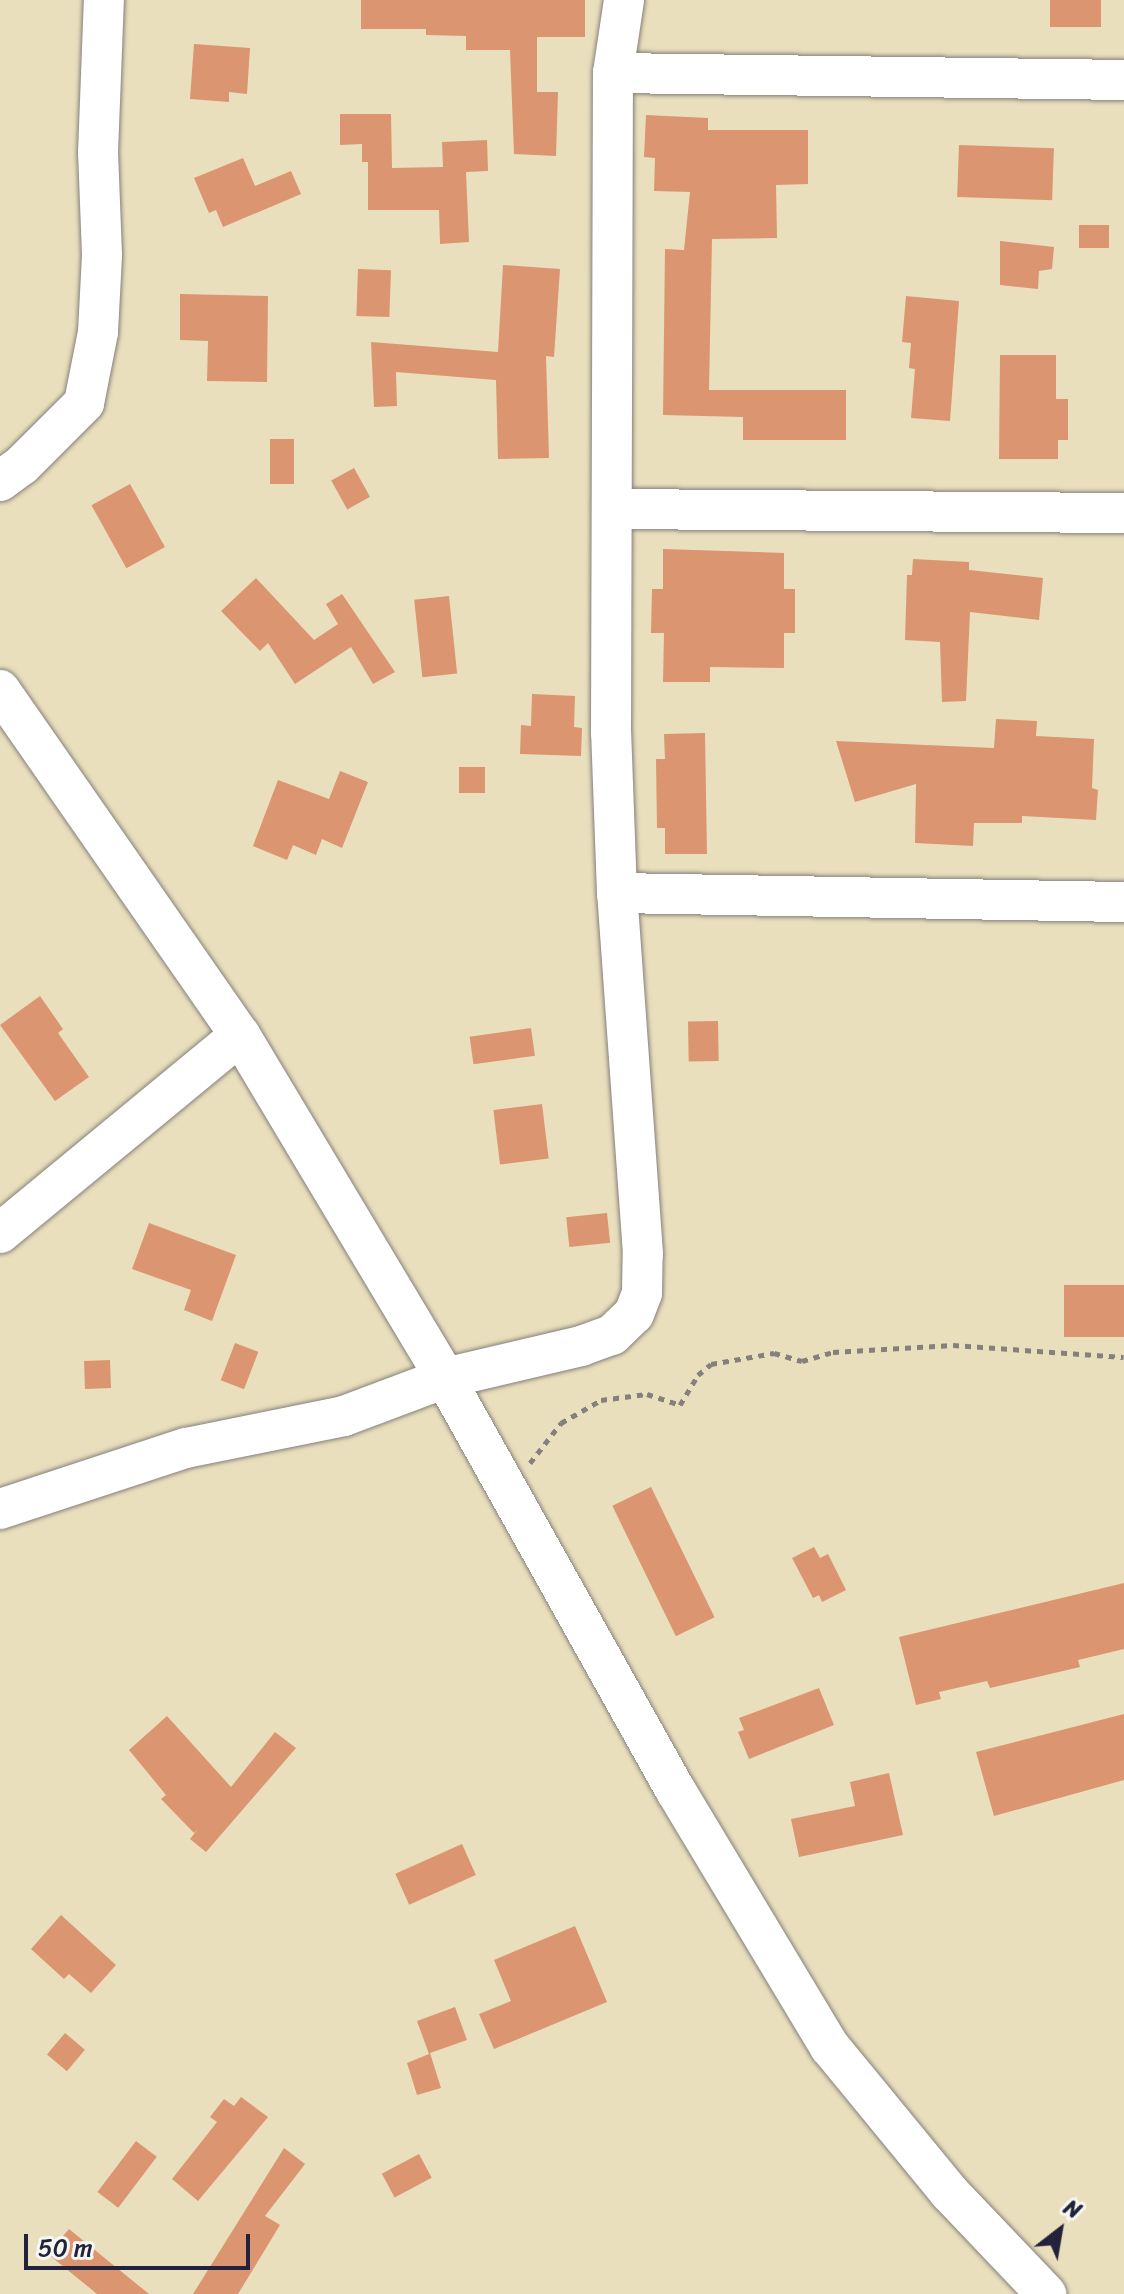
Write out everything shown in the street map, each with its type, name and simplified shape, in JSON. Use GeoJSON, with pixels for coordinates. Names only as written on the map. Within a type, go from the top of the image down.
{"type":"FeatureCollection","features":[{"type":"Feature","properties":{"kind":"street"},"geometry":{"type":"LineString","coordinates":[[0,481],[22,465],[84,403],[99,317],[102,255],[98,153],[104,0]]}},
{"type":"Feature","properties":{"kind":"street"},"geometry":{"type":"LineString","coordinates":[[0,1509],[186,1448],[344,1416],[445,1378],[612,1335],[634,1314],[639,1301],[643,1254],[617,893],[611,733],[613,73],[624,0]]}},
{"type":"Feature","properties":{"kind":"street"},"geometry":{"type":"LineString","coordinates":[[613,73],[1124,80]]}},
{"type":"Feature","properties":{"kind":"street"},"geometry":{"type":"LineString","coordinates":[[613,509],[1124,513]]}},
{"type":"Feature","properties":{"kind":"street"},"geometry":{"type":"LineString","coordinates":[[0,690],[240,1035],[445,1378],[676,1791],[830,2047],[949,2192],[1046,2294]]}},
{"type":"Feature","properties":{"kind":"street"},"geometry":{"type":"LineString","coordinates":[[617,893],[1124,902]]}},
{"type":"Feature","properties":{"kind":"street"},"geometry":{"type":"LineString","coordinates":[[0,1233],[240,1035]]}},
{"type":"Feature","properties":{"kind":"path"},"geometry":{"type":"LineString","coordinates":[[512,1493],[520,1474],[561,1423],[601,1400],[647,1394],[680,1405],[698,1375],[711,1364],[774,1353],[802,1361],[833,1352],[953,1345],[1124,1357]]}},
{"type":"Feature","properties":{"kind":"building"},"geometry":{"type":"Polygon","coordinates":[[[361,0],[585,0],[585,37],[537,37],[537,92],[558,92],[556,156],[514,154],[510,50],[466,50],[466,36],[426,35],[426,29],[361,29],[361,0]]]}},
{"type":"Feature","properties":{"kind":"building"},"geometry":{"type":"Polygon","coordinates":[[[1050,0],[1101,0],[1101,27],[1050,27],[1050,0]]]}},
{"type":"Feature","properties":{"kind":"building"},"geometry":{"type":"Polygon","coordinates":[[[194,44],[250,48],[247,94],[229,92],[229,102],[190,99],[194,44]]]}},
{"type":"Feature","properties":{"kind":"building"},"geometry":{"type":"Polygon","coordinates":[[[340,114],[391,114],[392,168],[443,167],[442,142],[487,140],[488,171],[466,172],[469,242],[440,244],[439,210],[368,210],[368,162],[362,162],[362,144],[340,145],[340,114]]]}},
{"type":"Feature","properties":{"kind":"building"},"geometry":{"type":"Polygon","coordinates":[[[646,115],[708,118],[708,130],[808,130],[808,184],[776,185],[777,238],[712,239],[709,390],[846,390],[846,440],[743,440],[743,417],[663,415],[665,249],[684,250],[690,192],[654,191],[655,158],[644,157],[646,115]]]}},
{"type":"Feature","properties":{"kind":"building"},"geometry":{"type":"Polygon","coordinates":[[[959,145],[1054,148],[1052,200],[957,197],[959,145]]]}},
{"type":"Feature","properties":{"kind":"building"},"geometry":{"type":"Polygon","coordinates":[[[243,158],[255,186],[291,171],[301,194],[223,227],[216,210],[209,213],[194,178],[243,158]]]}},
{"type":"Feature","properties":{"kind":"building"},"geometry":{"type":"Polygon","coordinates":[[[1079,225],[1109,225],[1109,248],[1079,248],[1079,225]]]}},
{"type":"Feature","properties":{"kind":"building"},"geometry":{"type":"Polygon","coordinates":[[[1000,241],[1054,247],[1052,269],[1039,271],[1038,289],[1000,285],[1000,241]]]}},
{"type":"Feature","properties":{"kind":"building"},"geometry":{"type":"Polygon","coordinates":[[[503,265],[560,269],[554,357],[546,356],[549,458],[498,459],[496,380],[396,372],[397,406],[374,407],[371,342],[498,352],[503,265]]]}},
{"type":"Feature","properties":{"kind":"building"},"geometry":{"type":"Polygon","coordinates":[[[358,269],[391,270],[389,317],[356,316],[358,269]]]}},
{"type":"Feature","properties":{"kind":"building"},"geometry":{"type":"Polygon","coordinates":[[[180,294],[268,296],[267,382],[207,381],[208,341],[180,340],[180,294]]]}},
{"type":"Feature","properties":{"kind":"building"},"geometry":{"type":"Polygon","coordinates":[[[906,296],[959,301],[950,421],[911,418],[915,369],[909,368],[911,343],[902,342],[906,296]]]}},
{"type":"Feature","properties":{"kind":"building"},"geometry":{"type":"Polygon","coordinates":[[[1000,355],[1056,355],[1056,399],[1068,399],[1068,440],[1058,440],[1058,459],[999,459],[1000,355]]]}},
{"type":"Feature","properties":{"kind":"building"},"geometry":{"type":"Polygon","coordinates":[[[270,439],[294,439],[294,484],[270,484],[270,439]]]}},
{"type":"Feature","properties":{"kind":"building"},"geometry":{"type":"Polygon","coordinates":[[[354,468],[370,497],[347,509],[331,481],[354,468]]]}},
{"type":"Feature","properties":{"kind":"building"},"geometry":{"type":"Polygon","coordinates":[[[130,484],[165,547],[126,568],[92,505],[130,484]]]}},
{"type":"Feature","properties":{"kind":"building"},"geometry":{"type":"Polygon","coordinates":[[[663,549],[784,553],[784,589],[795,589],[795,633],[784,633],[784,668],[710,667],[710,682],[663,682],[664,633],[651,633],[652,589],[663,589],[663,549]]]}},
{"type":"Feature","properties":{"kind":"building"},"geometry":{"type":"Polygon","coordinates":[[[913,559],[969,562],[969,570],[1043,578],[1039,620],[970,612],[966,701],[942,702],[940,642],[905,640],[907,575],[912,575],[913,559]]]}},
{"type":"Feature","properties":{"kind":"building"},"geometry":{"type":"Polygon","coordinates":[[[256,578],[314,640],[338,624],[326,604],[342,594],[395,672],[373,684],[351,647],[295,684],[268,643],[260,651],[221,611],[256,578]]]}},
{"type":"Feature","properties":{"kind":"building"},"geometry":{"type":"Polygon","coordinates":[[[449,596],[457,674],[422,677],[414,600],[449,596]]]}},
{"type":"Feature","properties":{"kind":"building"},"geometry":{"type":"Polygon","coordinates":[[[532,694],[575,696],[574,727],[582,728],[581,756],[520,754],[521,725],[531,726],[532,694]]]}},
{"type":"Feature","properties":{"kind":"building"},"geometry":{"type":"Polygon","coordinates":[[[996,719],[1037,721],[1036,736],[1094,739],[1092,788],[1098,790],[1096,820],[1022,816],[1022,823],[974,823],[973,846],[915,843],[916,784],[855,802],[836,741],[994,748],[996,719]]]}},
{"type":"Feature","properties":{"kind":"building"},"geometry":{"type":"Polygon","coordinates":[[[705,733],[707,854],[665,854],[665,828],[657,828],[656,759],[665,759],[664,734],[705,733]]]}},
{"type":"Feature","properties":{"kind":"building"},"geometry":{"type":"Polygon","coordinates":[[[459,767],[485,767],[485,793],[459,793],[459,767]]]}},
{"type":"Feature","properties":{"kind":"building"},"geometry":{"type":"Polygon","coordinates":[[[340,771],[368,782],[342,848],[322,839],[316,855],[293,845],[287,860],[253,846],[278,780],[329,799],[340,771]]]}},
{"type":"Feature","properties":{"kind":"building"},"geometry":{"type":"Polygon","coordinates":[[[40,996],[63,1029],[58,1033],[89,1077],[55,1101],[0,1025],[40,996]]]}},
{"type":"Feature","properties":{"kind":"building"},"geometry":{"type":"Polygon","coordinates":[[[718,1021],[719,1061],[689,1062],[688,1022],[718,1021]]]}},
{"type":"Feature","properties":{"kind":"building"},"geometry":{"type":"Polygon","coordinates":[[[531,1028],[535,1056],[474,1064],[470,1037],[531,1028]]]}},
{"type":"Feature","properties":{"kind":"building"},"geometry":{"type":"Polygon","coordinates":[[[542,1104],[549,1159],[500,1165],[493,1110],[542,1104]]]}},
{"type":"Feature","properties":{"kind":"building"},"geometry":{"type":"Polygon","coordinates":[[[607,1213],[610,1243],[569,1247],[566,1217],[607,1213]]]}},
{"type":"Feature","properties":{"kind":"building"},"geometry":{"type":"Polygon","coordinates":[[[149,1223],[236,1255],[212,1321],[184,1310],[191,1290],[132,1269],[149,1223]]]}},
{"type":"Feature","properties":{"kind":"building"},"geometry":{"type":"Polygon","coordinates":[[[1064,1285],[1124,1285],[1124,1337],[1064,1337],[1064,1285]]]}},
{"type":"Feature","properties":{"kind":"building"},"geometry":{"type":"Polygon","coordinates":[[[235,1343],[258,1352],[244,1389],[221,1380],[235,1343]]]}},
{"type":"Feature","properties":{"kind":"building"},"geometry":{"type":"Polygon","coordinates":[[[110,1360],[111,1388],[85,1389],[84,1361],[110,1360]]]}},
{"type":"Feature","properties":{"kind":"building"},"geometry":{"type":"Polygon","coordinates":[[[651,1487],[715,1617],[676,1636],[612,1506],[651,1487]]]}},
{"type":"Feature","properties":{"kind":"building"},"geometry":{"type":"Polygon","coordinates":[[[814,1547],[820,1558],[828,1554],[846,1590],[822,1602],[819,1595],[813,1598],[792,1558],[814,1547]]]}},
{"type":"Feature","properties":{"kind":"building"},"geometry":{"type":"Polygon","coordinates":[[[1124,1583],[1124,1649],[1078,1660],[1080,1667],[990,1688],[987,1681],[939,1692],[941,1699],[916,1705],[899,1637],[1124,1583]]]}},
{"type":"Feature","properties":{"kind":"building"},"geometry":{"type":"Polygon","coordinates":[[[819,1688],[834,1725],[749,1759],[738,1732],[744,1730],[739,1718],[819,1688]]]}},
{"type":"Feature","properties":{"kind":"building"},"geometry":{"type":"Polygon","coordinates":[[[1124,1714],[1124,1780],[994,1816],[976,1752],[1124,1714]]]}},
{"type":"Feature","properties":{"kind":"building"},"geometry":{"type":"Polygon","coordinates":[[[167,1716],[231,1787],[275,1732],[296,1748],[206,1852],[190,1839],[198,1829],[194,1833],[161,1799],[166,1795],[129,1750],[167,1716]]]}},
{"type":"Feature","properties":{"kind":"building"},"geometry":{"type":"Polygon","coordinates":[[[889,1773],[903,1835],[799,1857],[791,1819],[855,1806],[850,1782],[889,1773]]]}},
{"type":"Feature","properties":{"kind":"building"},"geometry":{"type":"Polygon","coordinates":[[[462,1844],[476,1875],[409,1905],[395,1874],[462,1844]]]}},
{"type":"Feature","properties":{"kind":"building"},"geometry":{"type":"Polygon","coordinates":[[[61,1915],[116,1965],[91,1993],[69,1974],[64,1979],[31,1949],[61,1915]]]}},
{"type":"Feature","properties":{"kind":"building"},"geometry":{"type":"Polygon","coordinates":[[[575,1926],[607,2002],[494,2049],[479,2014],[511,2001],[494,1960],[575,1926]]]}},
{"type":"Feature","properties":{"kind":"building"},"geometry":{"type":"Polygon","coordinates":[[[455,2007],[467,2040],[430,2053],[441,2088],[417,2095],[407,2063],[429,2054],[417,2021],[455,2007]]]}},
{"type":"Feature","properties":{"kind":"building"},"geometry":{"type":"Polygon","coordinates":[[[65,2033],[85,2050],[67,2071],[47,2054],[65,2033]]]}},
{"type":"Feature","properties":{"kind":"building"},"geometry":{"type":"Polygon","coordinates":[[[241,2097],[268,2117],[198,2201],[172,2179],[217,2122],[210,2117],[224,2099],[234,2106],[241,2097]]]}},
{"type":"Feature","properties":{"kind":"building"},"geometry":{"type":"Polygon","coordinates":[[[136,2141],[157,2157],[118,2208],[97,2192],[136,2141]]]}},
{"type":"Feature","properties":{"kind":"building"},"geometry":{"type":"Polygon","coordinates":[[[284,2148],[305,2164],[265,2216],[280,2225],[238,2294],[193,2294],[284,2148]]]}},
{"type":"Feature","properties":{"kind":"building"},"geometry":{"type":"Polygon","coordinates":[[[419,2154],[432,2178],[395,2198],[382,2174],[419,2154]]]}},
{"type":"Feature","properties":{"kind":"building"},"geometry":{"type":"Polygon","coordinates":[[[69,2229],[149,2294],[97,2294],[48,2254],[69,2229]]]}}]}
